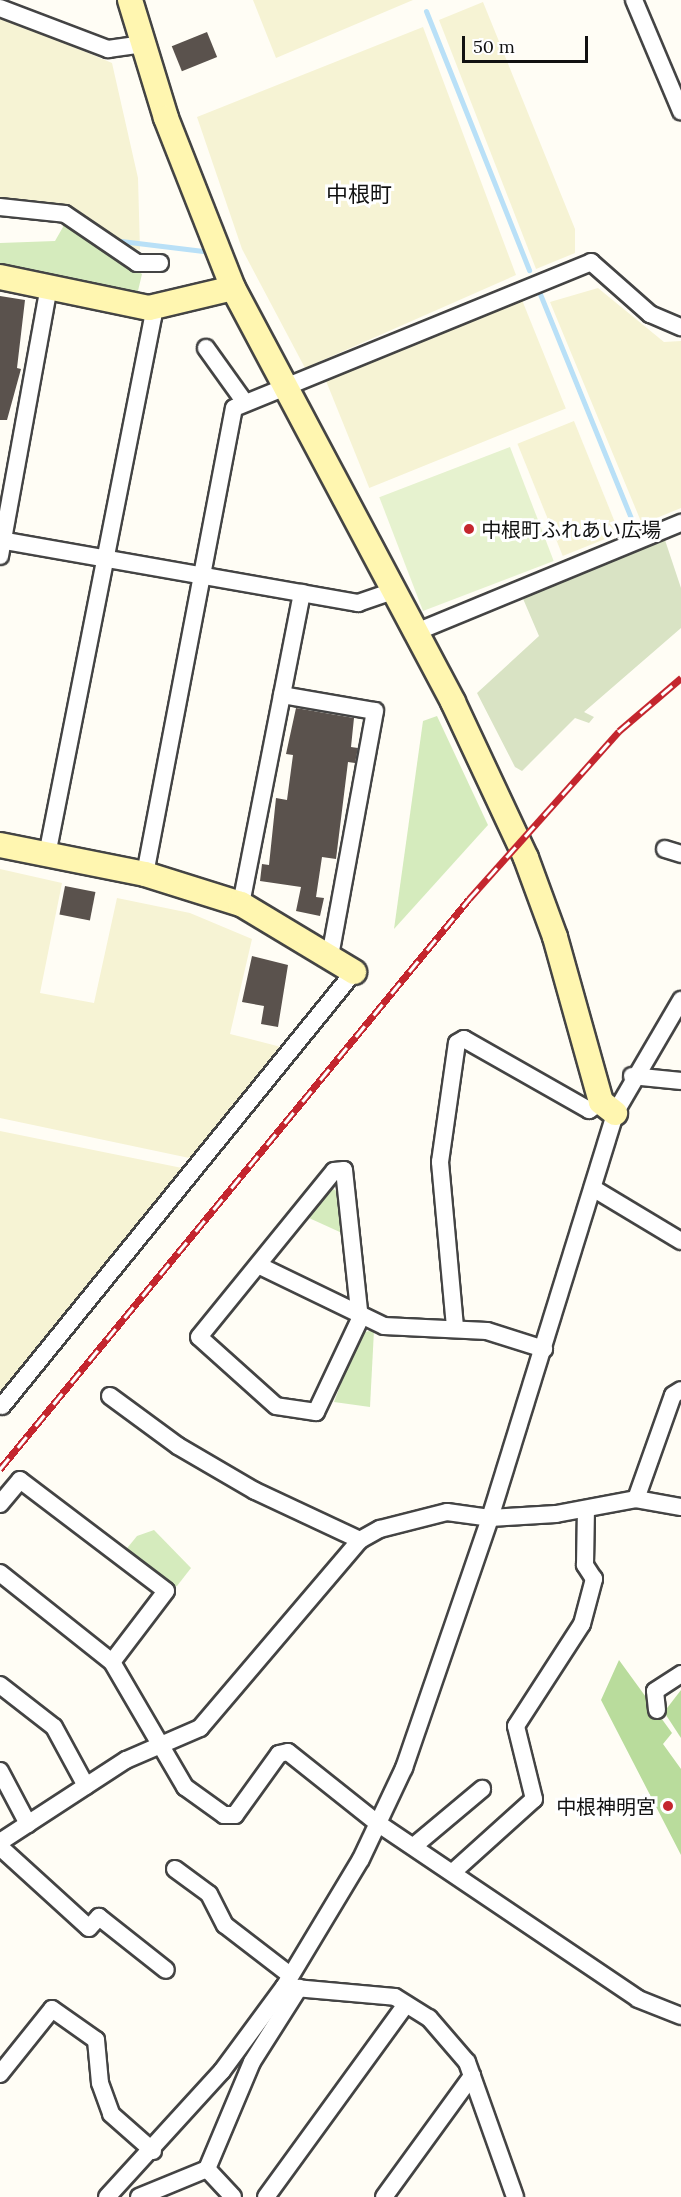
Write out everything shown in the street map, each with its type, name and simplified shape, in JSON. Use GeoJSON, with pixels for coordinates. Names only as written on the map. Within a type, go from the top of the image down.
{"type":"FeatureCollection","features":[{"type":"Feature","properties":{"kind":"street"},"geometry":{"type":"LineString","coordinates":[[130,0],[142,44],[233,288],[416,632],[541,894],[608,1107],[596,1190],[418,1735],[356,1868],[291,1983],[252,2062],[207,2169],[139,2197]]}},
{"type":"Feature","properties":{"kind":"street"},"geometry":{"type":"LineString","coordinates":[[634,0],[681,111]]}},
{"type":"Feature","properties":{"kind":"street"},"geometry":{"type":"LineString","coordinates":[[0,8],[108,50],[142,44]]}},
{"type":"Feature","properties":{"kind":"street"},"geometry":{"type":"LineString","coordinates":[[0,207],[65,214],[136,263],[160,263]]}},
{"type":"Feature","properties":{"kind":"street"},"geometry":{"type":"LineString","coordinates":[[146,874],[234,408],[244,401],[284,387],[591,262],[650,314],[681,327]]}},
{"type":"Feature","properties":{"kind":"street"},"geometry":{"type":"LineString","coordinates":[[0,277],[149,308],[233,288]]}},
{"type":"Feature","properties":{"kind":"street"},"geometry":{"type":"LineString","coordinates":[[49,287],[1,546],[103,558],[358,603],[393,591]]}},
{"type":"Feature","properties":{"kind":"street"},"geometry":{"type":"LineString","coordinates":[[47,855],[103,558],[153,317],[149,308]]}},
{"type":"Feature","properties":{"kind":"street"},"geometry":{"type":"LineString","coordinates":[[206,348],[244,401]]}},
{"type":"Feature","properties":{"kind":"street"},"geometry":{"type":"LineString","coordinates":[[416,632],[681,523]]}},
{"type":"Feature","properties":{"kind":"street"},"geometry":{"type":"LineString","coordinates":[[241,904],[302,593]]}},
{"type":"Feature","properties":{"kind":"street"},"geometry":{"type":"LineString","coordinates":[[282,695],[375,711],[330,957]]}},
{"type":"Feature","properties":{"kind":"street"},"geometry":{"type":"LineString","coordinates":[[0,845],[146,874],[241,904],[354,972],[2,1406]]}},
{"type":"Feature","properties":{"kind":"street"},"geometry":{"type":"LineString","coordinates":[[665,849],[681,854]]}},
{"type":"Feature","properties":{"kind":"street"},"geometry":{"type":"LineString","coordinates":[[455,1327],[440,1162],[457,1043],[464,1039],[579,1106],[589,1110],[608,1107],[632,1076],[681,1000]]}},
{"type":"Feature","properties":{"kind":"street"},"geometry":{"type":"LineString","coordinates":[[632,1076],[681,1081]]}},
{"type":"Feature","properties":{"kind":"street"},"geometry":{"type":"LineString","coordinates":[[344,1170],[360,1319],[316,1412],[276,1406],[199,1337],[334,1171],[344,1170]]}},
{"type":"Feature","properties":{"kind":"street"},"geometry":{"type":"LineString","coordinates":[[596,1190],[681,1241]]}},
{"type":"Feature","properties":{"kind":"street"},"geometry":{"type":"LineString","coordinates":[[258,1265],[360,1319],[384,1326],[455,1327],[511,1335],[544,1349]]}},
{"type":"Feature","properties":{"kind":"street"},"geometry":{"type":"LineString","coordinates":[[636,1499],[673,1395],[681,1389]]}},
{"type":"Feature","properties":{"kind":"street"},"geometry":{"type":"LineString","coordinates":[[110,1396],[236,1480],[360,1540]]}},
{"type":"Feature","properties":{"kind":"street"},"geometry":{"type":"LineString","coordinates":[[0,1504],[20,1480],[166,1591],[112,1662]]}},
{"type":"Feature","properties":{"kind":"street"},"geometry":{"type":"LineString","coordinates":[[0,1842],[86,1786],[157,1747],[200,1728],[360,1540],[430,1513],[490,1518],[586,1510],[636,1499],[681,1507]]}},
{"type":"Feature","properties":{"kind":"street"},"geometry":{"type":"LineString","coordinates":[[453,1872],[534,1799],[516,1726],[582,1624],[594,1579],[585,1565],[586,1510]]}},
{"type":"Feature","properties":{"kind":"street"},"geometry":{"type":"LineString","coordinates":[[0,1573],[112,1662],[157,1747],[185,1787],[224,1815],[235,1815],[279,1754],[288,1752],[376,1822],[638,1999],[681,2016]]}},
{"type":"Feature","properties":{"kind":"street"},"geometry":{"type":"LineString","coordinates":[[657,1710],[655,1691],[681,1674]]}},
{"type":"Feature","properties":{"kind":"street"},"geometry":{"type":"LineString","coordinates":[[0,1685],[54,1727],[86,1786]]}},
{"type":"Feature","properties":{"kind":"street"},"geometry":{"type":"LineString","coordinates":[[0,1771],[28,1824]]}},
{"type":"Feature","properties":{"kind":"street"},"geometry":{"type":"LineString","coordinates":[[414,1846],[482,1789]]}},
{"type":"Feature","properties":{"kind":"street"},"geometry":{"type":"LineString","coordinates":[[0,1847],[89,1928],[99,1917],[166,1970]]}},
{"type":"Feature","properties":{"kind":"street"},"geometry":{"type":"LineString","coordinates":[[175,1869],[209,1894],[225,1925],[291,1983],[395,1997],[429,2018],[472,2076],[515,2197]]}},
{"type":"Feature","properties":{"kind":"street"},"geometry":{"type":"LineString","coordinates":[[107,2197],[153,2151],[291,1983]]}},
{"type":"Feature","properties":{"kind":"street"},"geometry":{"type":"LineString","coordinates":[[266,2197],[406,2004]]}},
{"type":"Feature","properties":{"kind":"street"},"geometry":{"type":"LineString","coordinates":[[0,2074],[52,2009],[96,2040],[100,2083],[111,2114],[153,2151]]}},
{"type":"Feature","properties":{"kind":"street"},"geometry":{"type":"LineString","coordinates":[[384,2197],[472,2076]]}},
{"type":"Feature","properties":{"kind":"street"},"geometry":{"type":"LineString","coordinates":[[207,2169],[233,2197]]}},
{"type":"Feature","properties":{"kind":"shaded area"},"geometry":{"type":"Polygon","coordinates":[[[253,0],[413,0],[276,58],[253,0]]]}},
{"type":"Feature","properties":{"kind":"shaded area"},"geometry":{"type":"Polygon","coordinates":[[[483,2],[575,229],[575,253],[536,269],[439,20],[483,2]]]}},
{"type":"Feature","properties":{"kind":"shaded area"},"geometry":{"type":"Polygon","coordinates":[[[0,16],[112,63],[138,178],[140,250],[120,245],[72,206],[0,199],[0,16]]]}},
{"type":"Feature","properties":{"kind":"shaded area"},"geometry":{"type":"Polygon","coordinates":[[[423,27],[516,275],[305,368],[242,249],[197,117],[423,27]]]}},
{"type":"Feature","properties":{"kind":"shaded area"},"geometry":{"type":"Polygon","coordinates":[[[598,288],[664,342],[681,341],[681,508],[642,524],[550,302],[598,288]]]}},
{"type":"Feature","properties":{"kind":"shaded area"},"geometry":{"type":"Polygon","coordinates":[[[522,300],[566,408],[369,488],[325,379],[522,300]]]}},
{"type":"Feature","properties":{"kind":"shaded area"},"geometry":{"type":"Polygon","coordinates":[[[574,421],[619,533],[563,556],[517,444],[574,421]]]}},
{"type":"Feature","properties":{"kind":"shaded area"},"geometry":{"type":"Polygon","coordinates":[[[0,869],[62,883],[40,993],[94,1003],[117,898],[190,913],[252,939],[230,1034],[285,1048],[194,1159],[0,1118],[0,869]]]}},
{"type":"Feature","properties":{"kind":"shaded area"},"geometry":{"type":"Polygon","coordinates":[[[0,1131],[187,1169],[0,1396],[0,1131]]]}},
{"type":"Feature","properties":{"kind":"green space"},"geometry":{"type":"Polygon","coordinates":[[[61,217],[142,274],[137,295],[0,266],[0,243],[55,241],[63,227],[61,217]]]}},
{"type":"Feature","properties":{"kind":"green space","name":"中根町ふれあい広場"},"geometry":{"type":"Polygon","coordinates":[[[510,447],[554,561],[423,611],[379,497],[510,447]]]}},
{"type":"Feature","properties":{"kind":"green space"},"geometry":{"type":"Polygon","coordinates":[[[665,540],[681,588],[681,628],[584,712],[594,717],[589,723],[575,718],[522,771],[515,767],[477,693],[539,636],[521,594],[665,540]]]}},
{"type":"Feature","properties":{"kind":"green space"},"geometry":{"type":"Polygon","coordinates":[[[437,716],[488,825],[394,929],[423,721],[437,716]]]}},
{"type":"Feature","properties":{"kind":"green space"},"geometry":{"type":"Polygon","coordinates":[[[332,1188],[339,1193],[342,1233],[309,1218],[332,1188]]]}},
{"type":"Feature","properties":{"kind":"green space"},"geometry":{"type":"Polygon","coordinates":[[[374,1330],[370,1407],[334,1402],[360,1333],[374,1330]]]}},
{"type":"Feature","properties":{"kind":"green space"},"geometry":{"type":"Polygon","coordinates":[[[154,1530],[191,1568],[177,1586],[167,1587],[124,1552],[137,1536],[154,1530]]]}},
{"type":"Feature","properties":{"kind":"green space"},"geometry":{"type":"Polygon","coordinates":[[[619,1660],[672,1733],[663,1744],[681,1769],[681,1855],[601,1700],[619,1660]]]}},
{"type":"Feature","properties":{"kind":"green space"},"geometry":{"type":"Polygon","coordinates":[[[681,1690],[681,1738],[664,1712],[681,1690]]]}},
{"type":"Feature","properties":{"kind":"building"},"geometry":{"type":"Polygon","coordinates":[[[207,32],[217,57],[182,71],[172,46],[207,32]]]}},
{"type":"Feature","properties":{"kind":"building"},"geometry":{"type":"Polygon","coordinates":[[[0,296],[25,300],[17,368],[21,369],[7,420],[0,420],[0,296]]]}},
{"type":"Feature","properties":{"kind":"building"},"geometry":{"type":"Polygon","coordinates":[[[296,708],[354,718],[351,747],[358,748],[355,763],[348,762],[336,859],[322,857],[316,897],[324,898],[320,916],[296,911],[301,887],[260,881],[262,864],[269,865],[276,798],[287,800],[293,755],[286,754],[296,708]]]}},
{"type":"Feature","properties":{"kind":"building"},"geometry":{"type":"Polygon","coordinates":[[[65,886],[95,892],[90,920],[59,914],[65,886]]]}},
{"type":"Feature","properties":{"kind":"building"},"geometry":{"type":"Polygon","coordinates":[[[252,956],[288,965],[278,1027],[261,1024],[264,1006],[242,1002],[252,956]]]}},
{"type":"Feature","properties":{"kind":"waterway"},"geometry":{"type":"LineString","coordinates":[[426,11],[529,270]]}},
{"type":"Feature","properties":{"kind":"waterway"},"geometry":{"type":"LineString","coordinates":[[121,241],[211,252]]}},
{"type":"Feature","properties":{"kind":"waterway"},"geometry":{"type":"LineString","coordinates":[[538,289],[631,518]]}},
{"type":"Feature","properties":{"kind":"railway"},"geometry":{"type":"LineString","coordinates":[[0,1469],[469,899],[619,731],[681,678]]}},
{"type":"Feature","properties":{"kind":"place","name":"中根町ふれあい広場"},"geometry":{"type":"Point","coordinates":[469,529]}},
{"type":"Feature","properties":{"kind":"place","name":"中根神明宮"},"geometry":{"type":"Point","coordinates":[668,1806]}},
{"type":"Feature","properties":{"kind":"district","name":"中根町"},"geometry":{"type":"Point","coordinates":[359,195]}}]}
